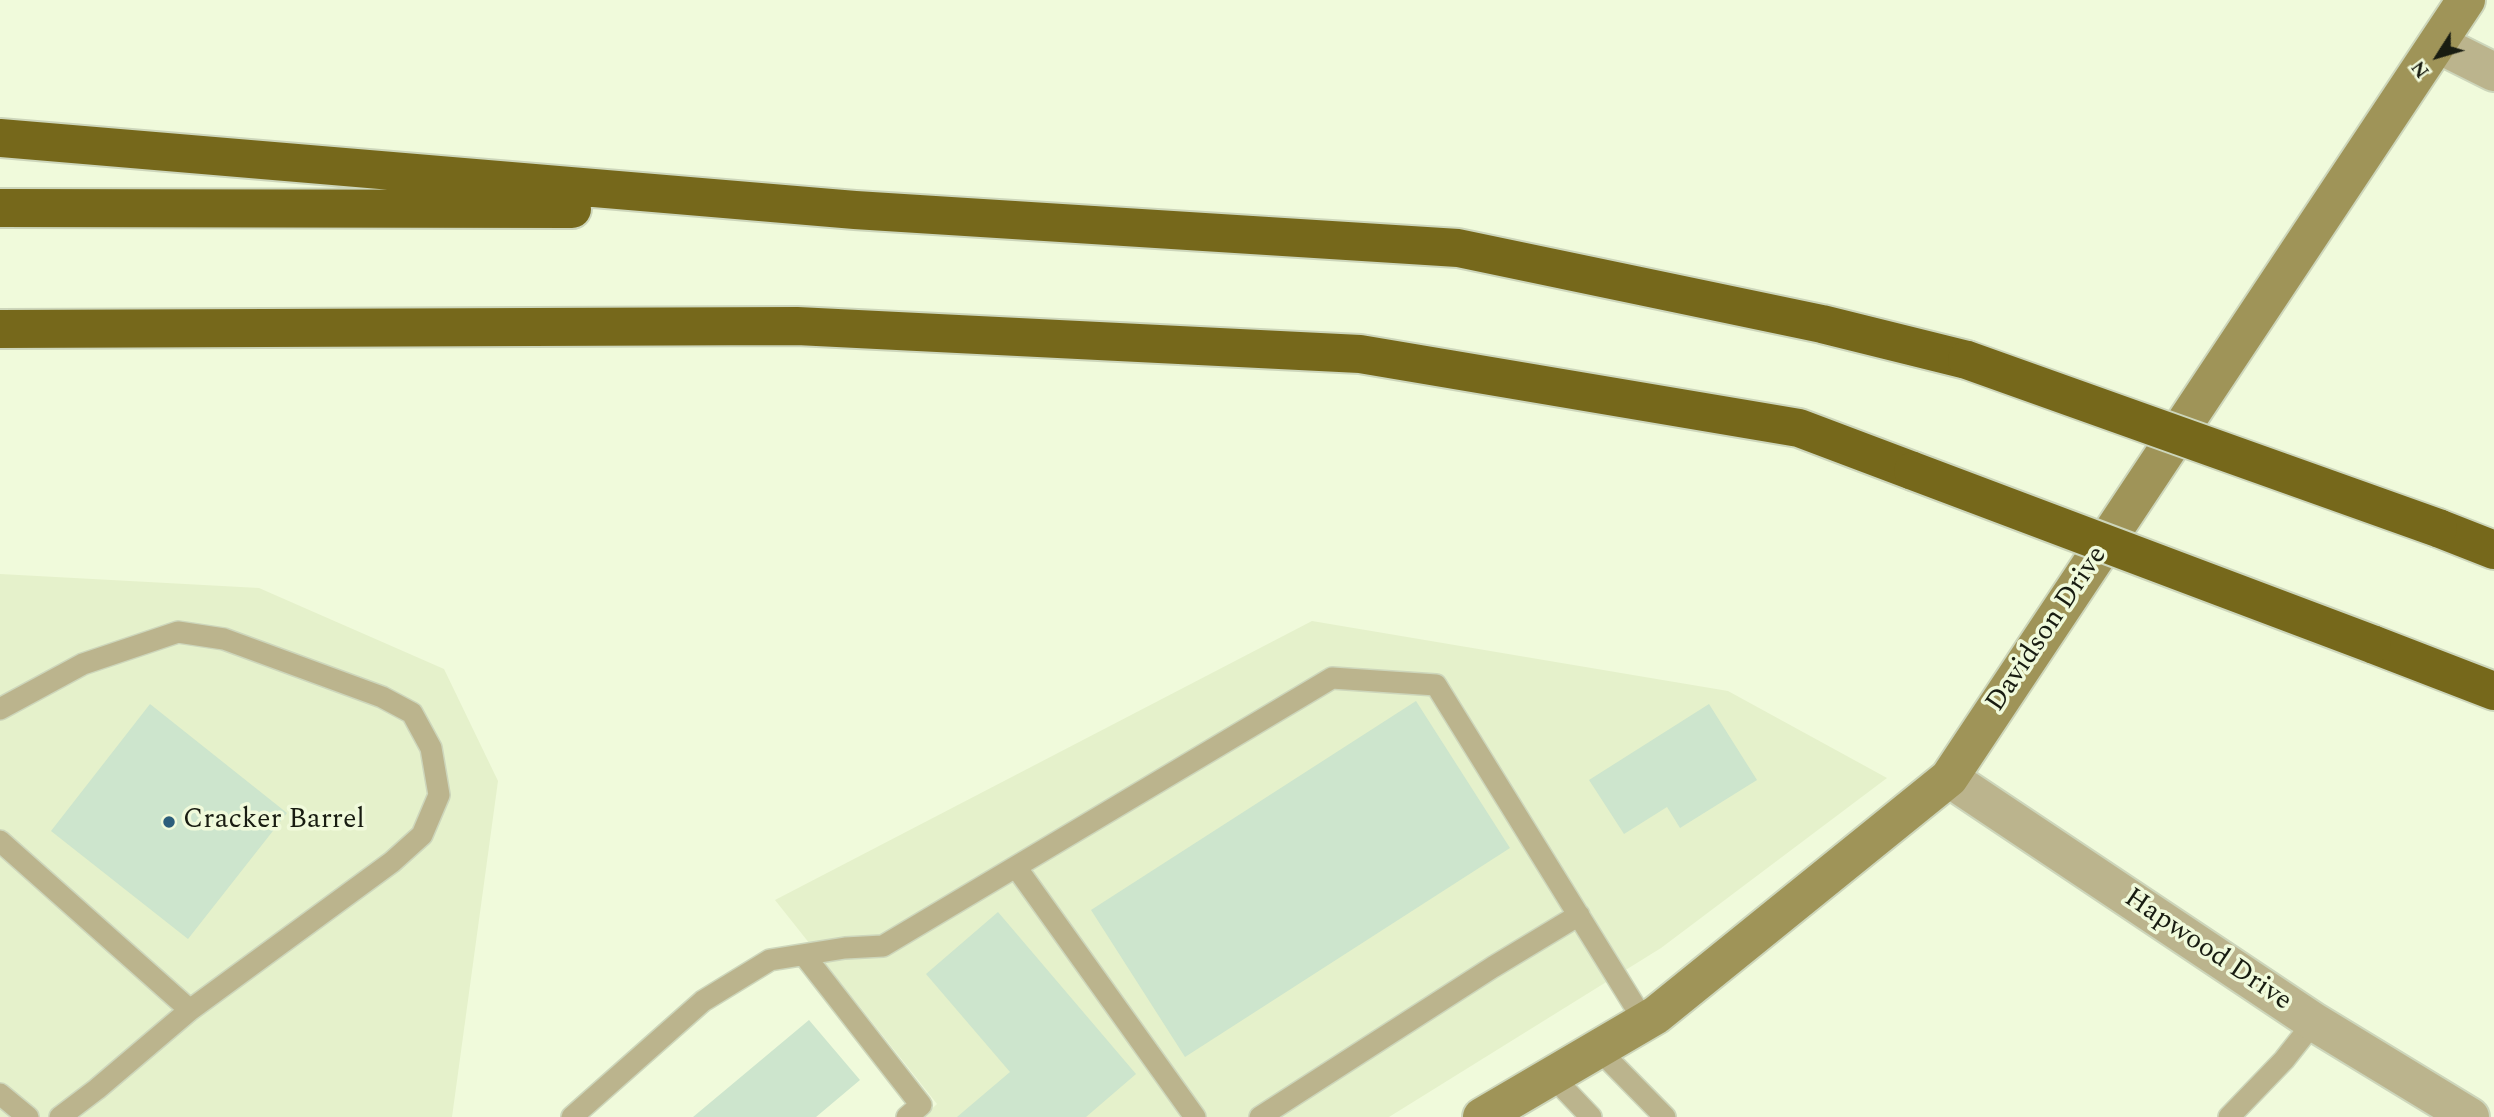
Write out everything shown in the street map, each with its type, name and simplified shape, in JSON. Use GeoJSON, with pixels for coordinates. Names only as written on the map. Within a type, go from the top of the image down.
{"type":"FeatureCollection","features":[{"type":"Feature","properties":{"kind":"highway"},"geometry":{"type":"LineString","coordinates":[[0,138],[855,210],[1458,248],[1822,324],[1967,360],[2494,550]]}},
{"type":"Feature","properties":{"kind":"highway"},"geometry":{"type":"LineString","coordinates":[[0,208],[855,210]]}},
{"type":"Feature","properties":{"kind":"highway"},"geometry":{"type":"LineString","coordinates":[[0,329],[797,326],[1360,354],[1799,428],[2494,691]]}},
{"type":"Feature","properties":{"kind":"street","name":"Davidson Drive"},"geometry":{"type":"LineString","coordinates":[[1482,1117],[1656,1015],[1949,778],[2466,0]]}},
{"type":"Feature","properties":{"kind":"street"},"geometry":{"type":"LineString","coordinates":[[2438,44],[2494,72]]}},
{"type":"Feature","properties":{"kind":"street","name":"Hapwood Drive"},"geometry":{"type":"LineString","coordinates":[[1949,778],[2314,1023],[2470,1117]]}},
{"type":"Feature","properties":{"kind":"lane"},"geometry":{"type":"LineString","coordinates":[[0,709],[83,664],[178,632],[224,639],[382,697],[412,713],[430,748],[439,795],[422,835],[349,894],[190,1010],[60,1117]]}},
{"type":"Feature","properties":{"kind":"lane"},"geometry":{"type":"LineString","coordinates":[[572,1117],[703,1002],[771,960],[883,946],[1332,678],[1436,685],[1644,1021]]}},
{"type":"Feature","properties":{"kind":"lane"},"geometry":{"type":"LineString","coordinates":[[0,841],[190,1010]]}},
{"type":"Feature","properties":{"kind":"lane"},"geometry":{"type":"LineString","coordinates":[[1016,867],[1195,1117]]}},
{"type":"Feature","properties":{"kind":"lane"},"geometry":{"type":"LineString","coordinates":[[1260,1117],[1579,915]]}},
{"type":"Feature","properties":{"kind":"lane"},"geometry":{"type":"LineString","coordinates":[[804,955],[921,1105],[907,1117]]}},
{"type":"Feature","properties":{"kind":"lane"},"geometry":{"type":"LineString","coordinates":[[2229,1117],[2284,1060],[2314,1023]]}},
{"type":"Feature","properties":{"kind":"lane"},"geometry":{"type":"LineString","coordinates":[[1598,1049],[1665,1117]]}},
{"type":"Feature","properties":{"kind":"lane"},"geometry":{"type":"LineString","coordinates":[[1552,1076],[1591,1117]]}},
{"type":"Feature","properties":{"kind":"lane"},"geometry":{"type":"LineString","coordinates":[[0,1094],[28,1117]]}},
{"type":"Feature","properties":{"kind":"shaded area"},"geometry":{"type":"Polygon","coordinates":[[[0,574],[259,588],[444,669],[498,781],[452,1117],[0,1117],[0,574]]]}},
{"type":"Feature","properties":{"kind":"shaded area"},"geometry":{"type":"Polygon","coordinates":[[[1312,621],[1728,691],[1887,778],[1661,948],[1389,1117],[923,1117],[937,1104],[775,900],[1312,621]]]}},
{"type":"Feature","properties":{"kind":"building"},"geometry":{"type":"Polygon","coordinates":[[[1416,701],[1510,848],[1185,1057],[1091,910],[1416,701]]]}},
{"type":"Feature","properties":{"kind":"building","name":"Cracker Barrel"},"geometry":{"type":"Polygon","coordinates":[[[150,704],[287,813],[188,939],[51,831],[150,704]]]}},
{"type":"Feature","properties":{"kind":"building"},"geometry":{"type":"Polygon","coordinates":[[[1709,704],[1757,780],[1680,828],[1667,807],[1624,834],[1589,780],[1709,704]]]}},
{"type":"Feature","properties":{"kind":"building"},"geometry":{"type":"Polygon","coordinates":[[[998,912],[1136,1074],[1086,1117],[957,1117],[1010,1072],[926,974],[998,912]]]}},
{"type":"Feature","properties":{"kind":"building"},"geometry":{"type":"Polygon","coordinates":[[[809,1020],[860,1080],[816,1117],[693,1117],[809,1020]]]}},
{"type":"Feature","properties":{"kind":"place","name":"Cracker Barrel"},"geometry":{"type":"Point","coordinates":[169,822]}}]}
